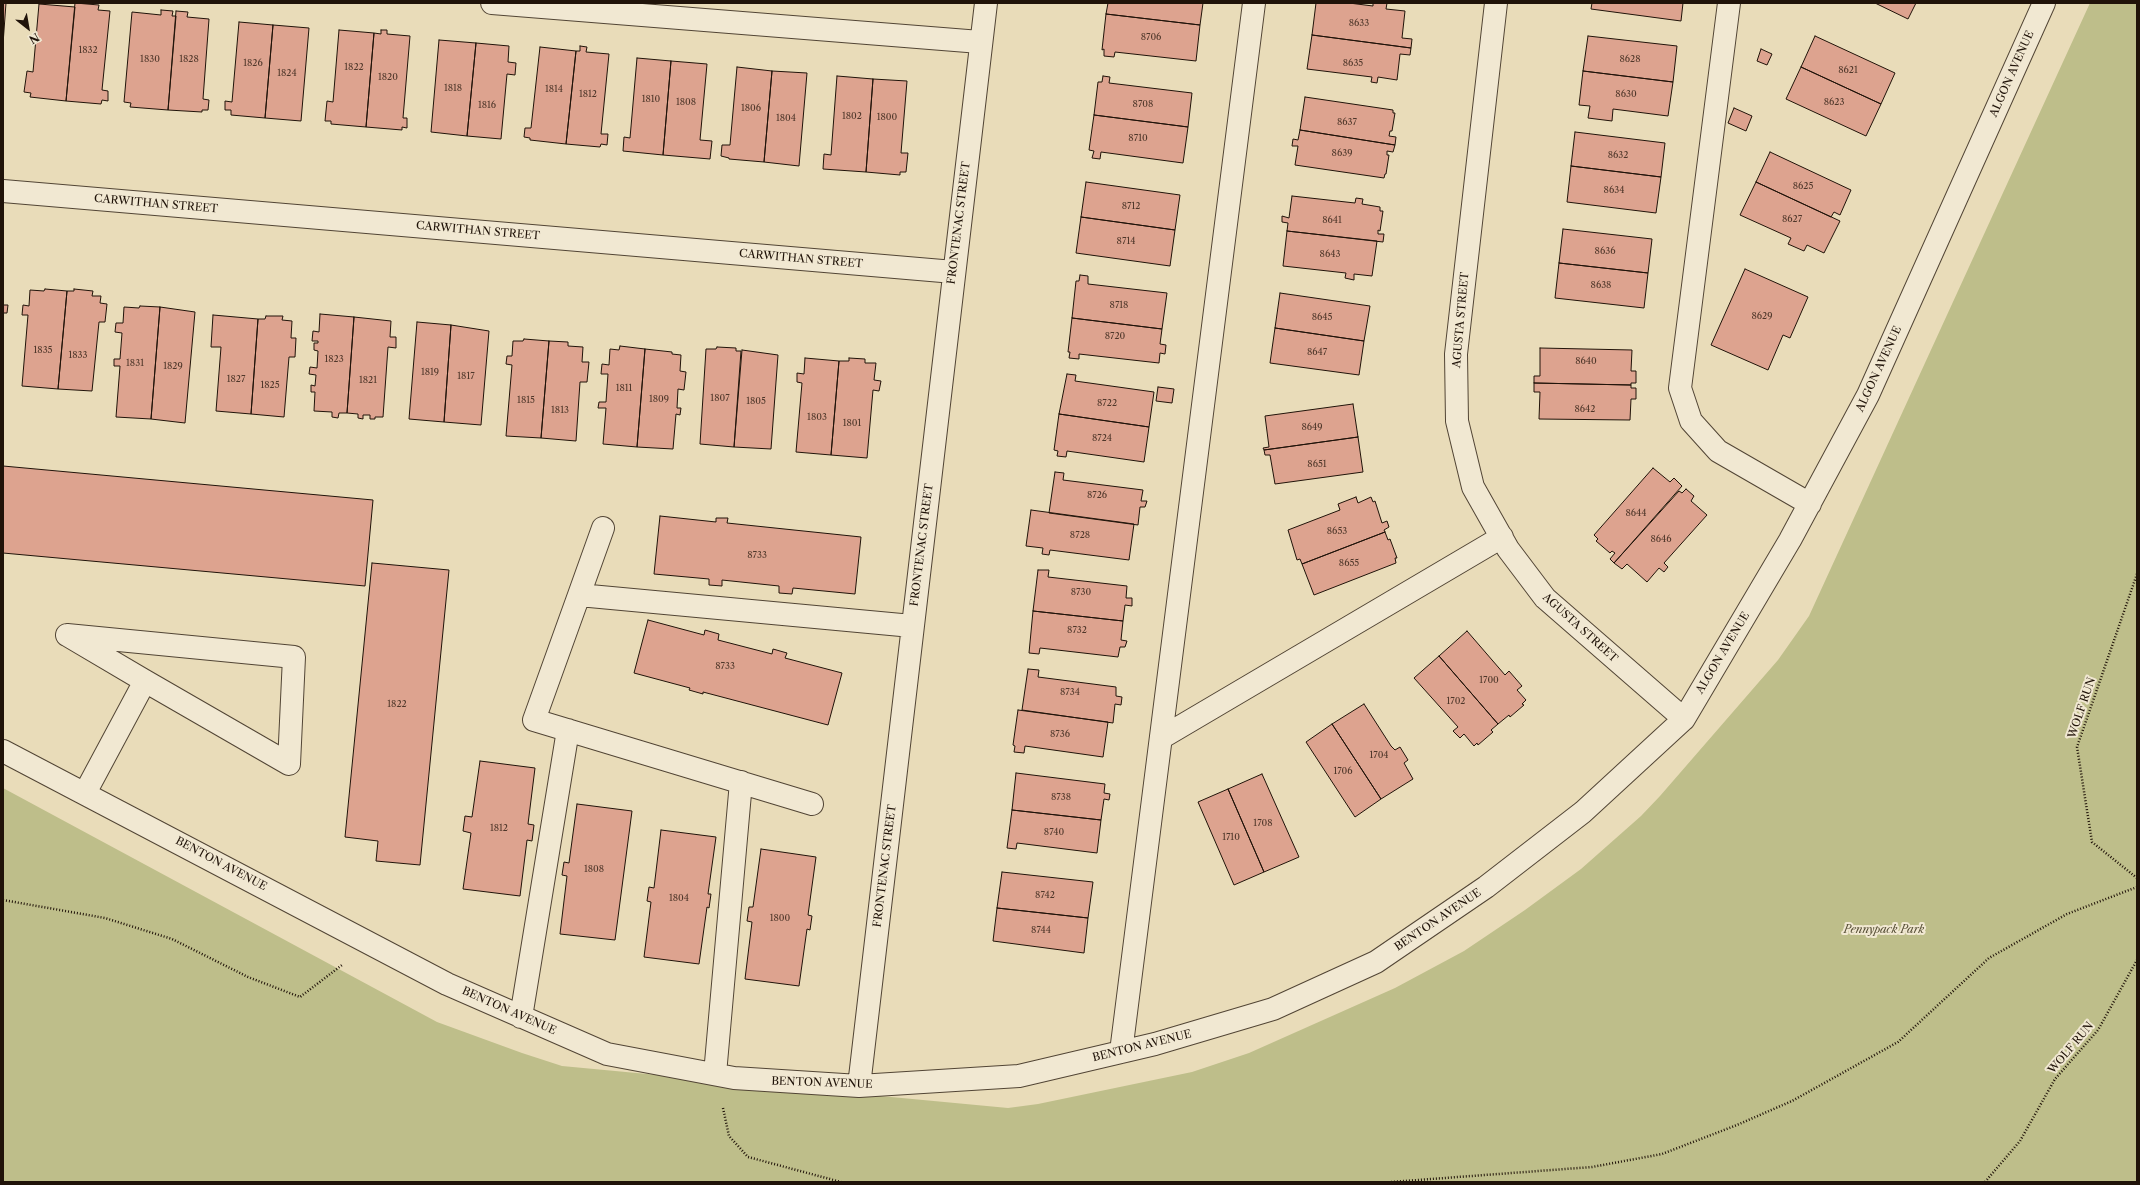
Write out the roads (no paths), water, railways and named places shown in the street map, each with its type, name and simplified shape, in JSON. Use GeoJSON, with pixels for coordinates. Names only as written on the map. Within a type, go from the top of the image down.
{"type":"FeatureCollection","features":[{"type":"Feature","properties":{"kind":"street"},"geometry":{"type":"LineString","coordinates":[[492,3],[980,42]]}},
{"type":"Feature","properties":{"kind":"street","name":"FRONTENAC STREET"},"geometry":{"type":"LineString","coordinates":[[859,1086],[980,42],[986,3]]}},
{"type":"Feature","properties":{"kind":"street"},"geometry":{"type":"LineString","coordinates":[[1121,1052],[1254,3]]}},
{"type":"Feature","properties":{"kind":"street","name":"AGUSTA STREET"},"geometry":{"type":"LineString","coordinates":[[1496,3],[1456,354],[1457,421],[1473,487],[1502,537],[1545,598],[1684,719]]}},
{"type":"Feature","properties":{"kind":"street"},"geometry":{"type":"LineString","coordinates":[[1729,3],[1680,388],[1691,421],[1718,451],[1810,504]]}},
{"type":"Feature","properties":{"kind":"street","name":"ALGON AVENUE"},"geometry":{"type":"LineString","coordinates":[[1684,719],[1790,540],[1868,394],[2044,3]]}},
{"type":"Feature","properties":{"kind":"street","name":"CARWITHAN STREET"},"geometry":{"type":"LineString","coordinates":[[3,191],[954,272]]}},
{"type":"Feature","properties":{"kind":"street"},"geometry":{"type":"LineString","coordinates":[[604,528],[534,720],[812,804]]}},
{"type":"Feature","properties":{"kind":"street"},"geometry":{"type":"LineString","coordinates":[[1161,738],[1502,537]]}},
{"type":"Feature","properties":{"kind":"street"},"geometry":{"type":"LineString","coordinates":[[580,595],[912,626]]}},
{"type":"Feature","properties":{"kind":"street"},"geometry":{"type":"LineString","coordinates":[[67,635],[294,657],[289,764],[179,701],[145,681],[67,635]]}},
{"type":"Feature","properties":{"kind":"street"},"geometry":{"type":"LineString","coordinates":[[85,793],[145,681]]}},
{"type":"Feature","properties":{"kind":"street","name":"BENTON AVENUE"},"geometry":{"type":"LineString","coordinates":[[3,751],[447,984],[607,1054],[734,1078],[859,1086],[1019,1076],[1155,1044],[1273,1009],[1376,962],[1486,887],[1583,812],[1684,719]]}},
{"type":"Feature","properties":{"kind":"street"},"geometry":{"type":"LineString","coordinates":[[521,1016],[568,730]]}},
{"type":"Feature","properties":{"kind":"street"},"geometry":{"type":"LineString","coordinates":[[714,1074],[741,782]]}},
{"type":"Feature","properties":{"kind":"park label","name":"Pennypack Park"},"geometry":{"type":"Point","coordinates":[1884,930]}}]}
